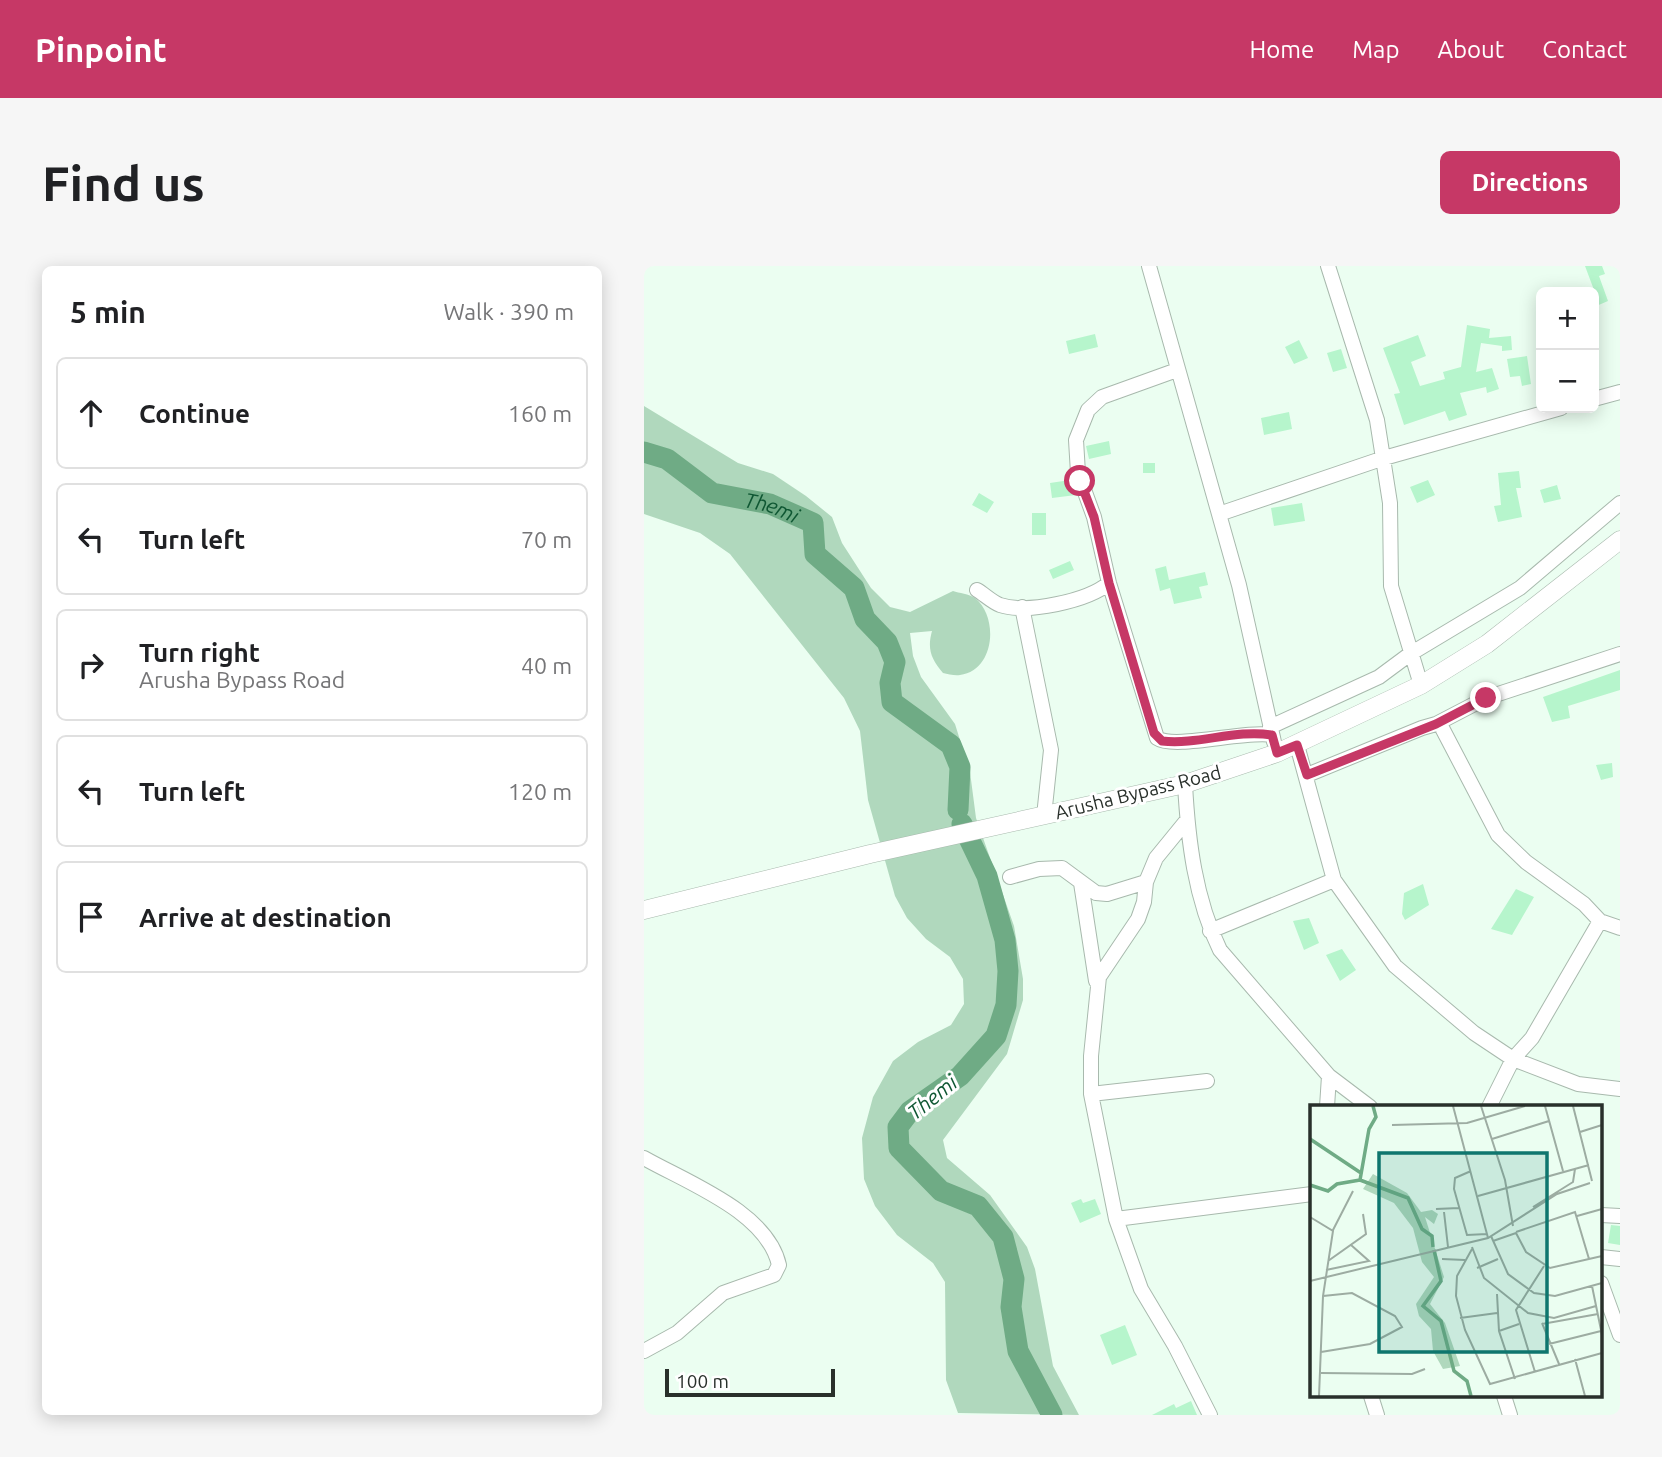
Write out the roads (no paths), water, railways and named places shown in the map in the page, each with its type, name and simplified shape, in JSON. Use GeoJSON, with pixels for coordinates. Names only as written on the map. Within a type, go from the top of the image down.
{"type":"FeatureCollection","features":[{"type":"Feature","properties":{"kind":"main road","name":"Arusha Bypass Road"},"geometry":{"type":"LineString","coordinates":[[644,910],[870,854],[1185,784],[1277,753],[1421,685],[1487,644],[1620,540]]}},
{"type":"Feature","properties":{"kind":"street"},"geometry":{"type":"LineString","coordinates":[[1149,266],[1239,585],[1277,753]]}},
{"type":"Feature","properties":{"kind":"street"},"geometry":{"type":"LineString","coordinates":[[1328,266],[1363,372],[1384,457],[1390,503],[1391,586],[1421,685]]}},
{"type":"Feature","properties":{"kind":"street"},"geometry":{"type":"LineString","coordinates":[[1177,370],[1102,397],[1088,410],[1076,440],[1078,473],[1100,537],[1109,583],[1157,738],[1175,742],[1271,731],[1379,677],[1410,654],[1520,588],[1620,503]]}},
{"type":"Feature","properties":{"kind":"street"},"geometry":{"type":"LineString","coordinates":[[1599,398],[1620,392]]}},
{"type":"Feature","properties":{"kind":"street"},"geometry":{"type":"LineString","coordinates":[[1219,514],[1384,457],[1543,413]]}},
{"type":"Feature","properties":{"kind":"street"},"geometry":{"type":"LineString","coordinates":[[977,590],[998,605],[1022,607],[1088,597],[1109,583]]}},
{"type":"Feature","properties":{"kind":"street"},"geometry":{"type":"LineString","coordinates":[[1022,607],[1051,750],[1044,816]]}},
{"type":"Feature","properties":{"kind":"street"},"geometry":{"type":"LineString","coordinates":[[1307,775],[1436,724],[1486,698],[1620,654]]}},
{"type":"Feature","properties":{"kind":"street"},"geometry":{"type":"LineString","coordinates":[[1436,724],[1446,732],[1482,810],[1498,835],[1526,862],[1584,904],[1600,921],[1620,928]]}},
{"type":"Feature","properties":{"kind":"street"},"geometry":{"type":"LineString","coordinates":[[1297,745],[1334,880],[1395,966],[1474,1033],[1513,1059],[1578,1084],[1620,1089]]}},
{"type":"Feature","properties":{"kind":"street"},"geometry":{"type":"LineString","coordinates":[[1185,784],[1187,820],[1199,891],[1210,931],[1220,950],[1329,1076],[1367,1105]]}},
{"type":"Feature","properties":{"kind":"street"},"geometry":{"type":"LineString","coordinates":[[1187,820],[1156,858],[1146,882],[1144,902],[1138,919],[1103,967],[1091,1056],[1091,1094],[1116,1219],[1141,1289],[1191,1375],[1210,1415]]}},
{"type":"Feature","properties":{"kind":"street"},"geometry":{"type":"LineString","coordinates":[[1010,877],[1038,869],[1062,868],[1096,893],[1107,894],[1146,882]]}},
{"type":"Feature","properties":{"kind":"street"},"geometry":{"type":"LineString","coordinates":[[1210,931],[1334,880]]}},
{"type":"Feature","properties":{"kind":"street"},"geometry":{"type":"LineString","coordinates":[[1081,883],[1098,989]]}},
{"type":"Feature","properties":{"kind":"street"},"geometry":{"type":"LineString","coordinates":[[1490,1105],[1513,1059],[1532,1038],[1600,921]]}},
{"type":"Feature","properties":{"kind":"street"},"geometry":{"type":"LineString","coordinates":[[1327,1105],[1329,1076]]}},
{"type":"Feature","properties":{"kind":"street"},"geometry":{"type":"LineString","coordinates":[[1091,1094],[1207,1081]]}},
{"type":"Feature","properties":{"kind":"street"},"geometry":{"type":"LineString","coordinates":[[644,1158],[736,1209],[759,1227],[776,1253],[779,1270],[774,1275],[723,1293],[677,1333],[644,1351]]}},
{"type":"Feature","properties":{"kind":"street"},"geometry":{"type":"LineString","coordinates":[[1116,1219],[1228,1202],[1310,1194]]}},
{"type":"Feature","properties":{"kind":"street"},"geometry":{"type":"LineString","coordinates":[[1602,1215],[1620,1216]]}},
{"type":"Feature","properties":{"kind":"street"},"geometry":{"type":"LineString","coordinates":[[1602,1257],[1620,1259]]}},
{"type":"Feature","properties":{"kind":"street"},"geometry":{"type":"LineString","coordinates":[[1602,1286],[1620,1335]]}},
{"type":"Feature","properties":{"kind":"street"},"geometry":{"type":"LineString","coordinates":[[1372,1398],[1377,1415]]}},
{"type":"Feature","properties":{"kind":"street"},"geometry":{"type":"LineString","coordinates":[[1505,1398],[1510,1415]]}},
{"type":"Feature","properties":{"kind":"waterway","name":"Themi"},"geometry":{"type":"LineString","coordinates":[[644,452],[667,459],[712,493],[770,504],[813,523],[815,554],[854,588],[865,619],[887,642],[895,662],[890,683],[892,702],[951,745],[960,767],[958,810]]}},
{"type":"Feature","properties":{"kind":"waterway","name":"Themi"},"geometry":{"type":"LineString","coordinates":[[962,824],[987,876],[1005,940],[1008,971],[1006,1005],[996,1036],[960,1076],[910,1111],[898,1127],[899,1148],[941,1191],[978,1206],[1003,1237],[1014,1279],[1011,1307],[1018,1351],[1052,1415]]}}]}
